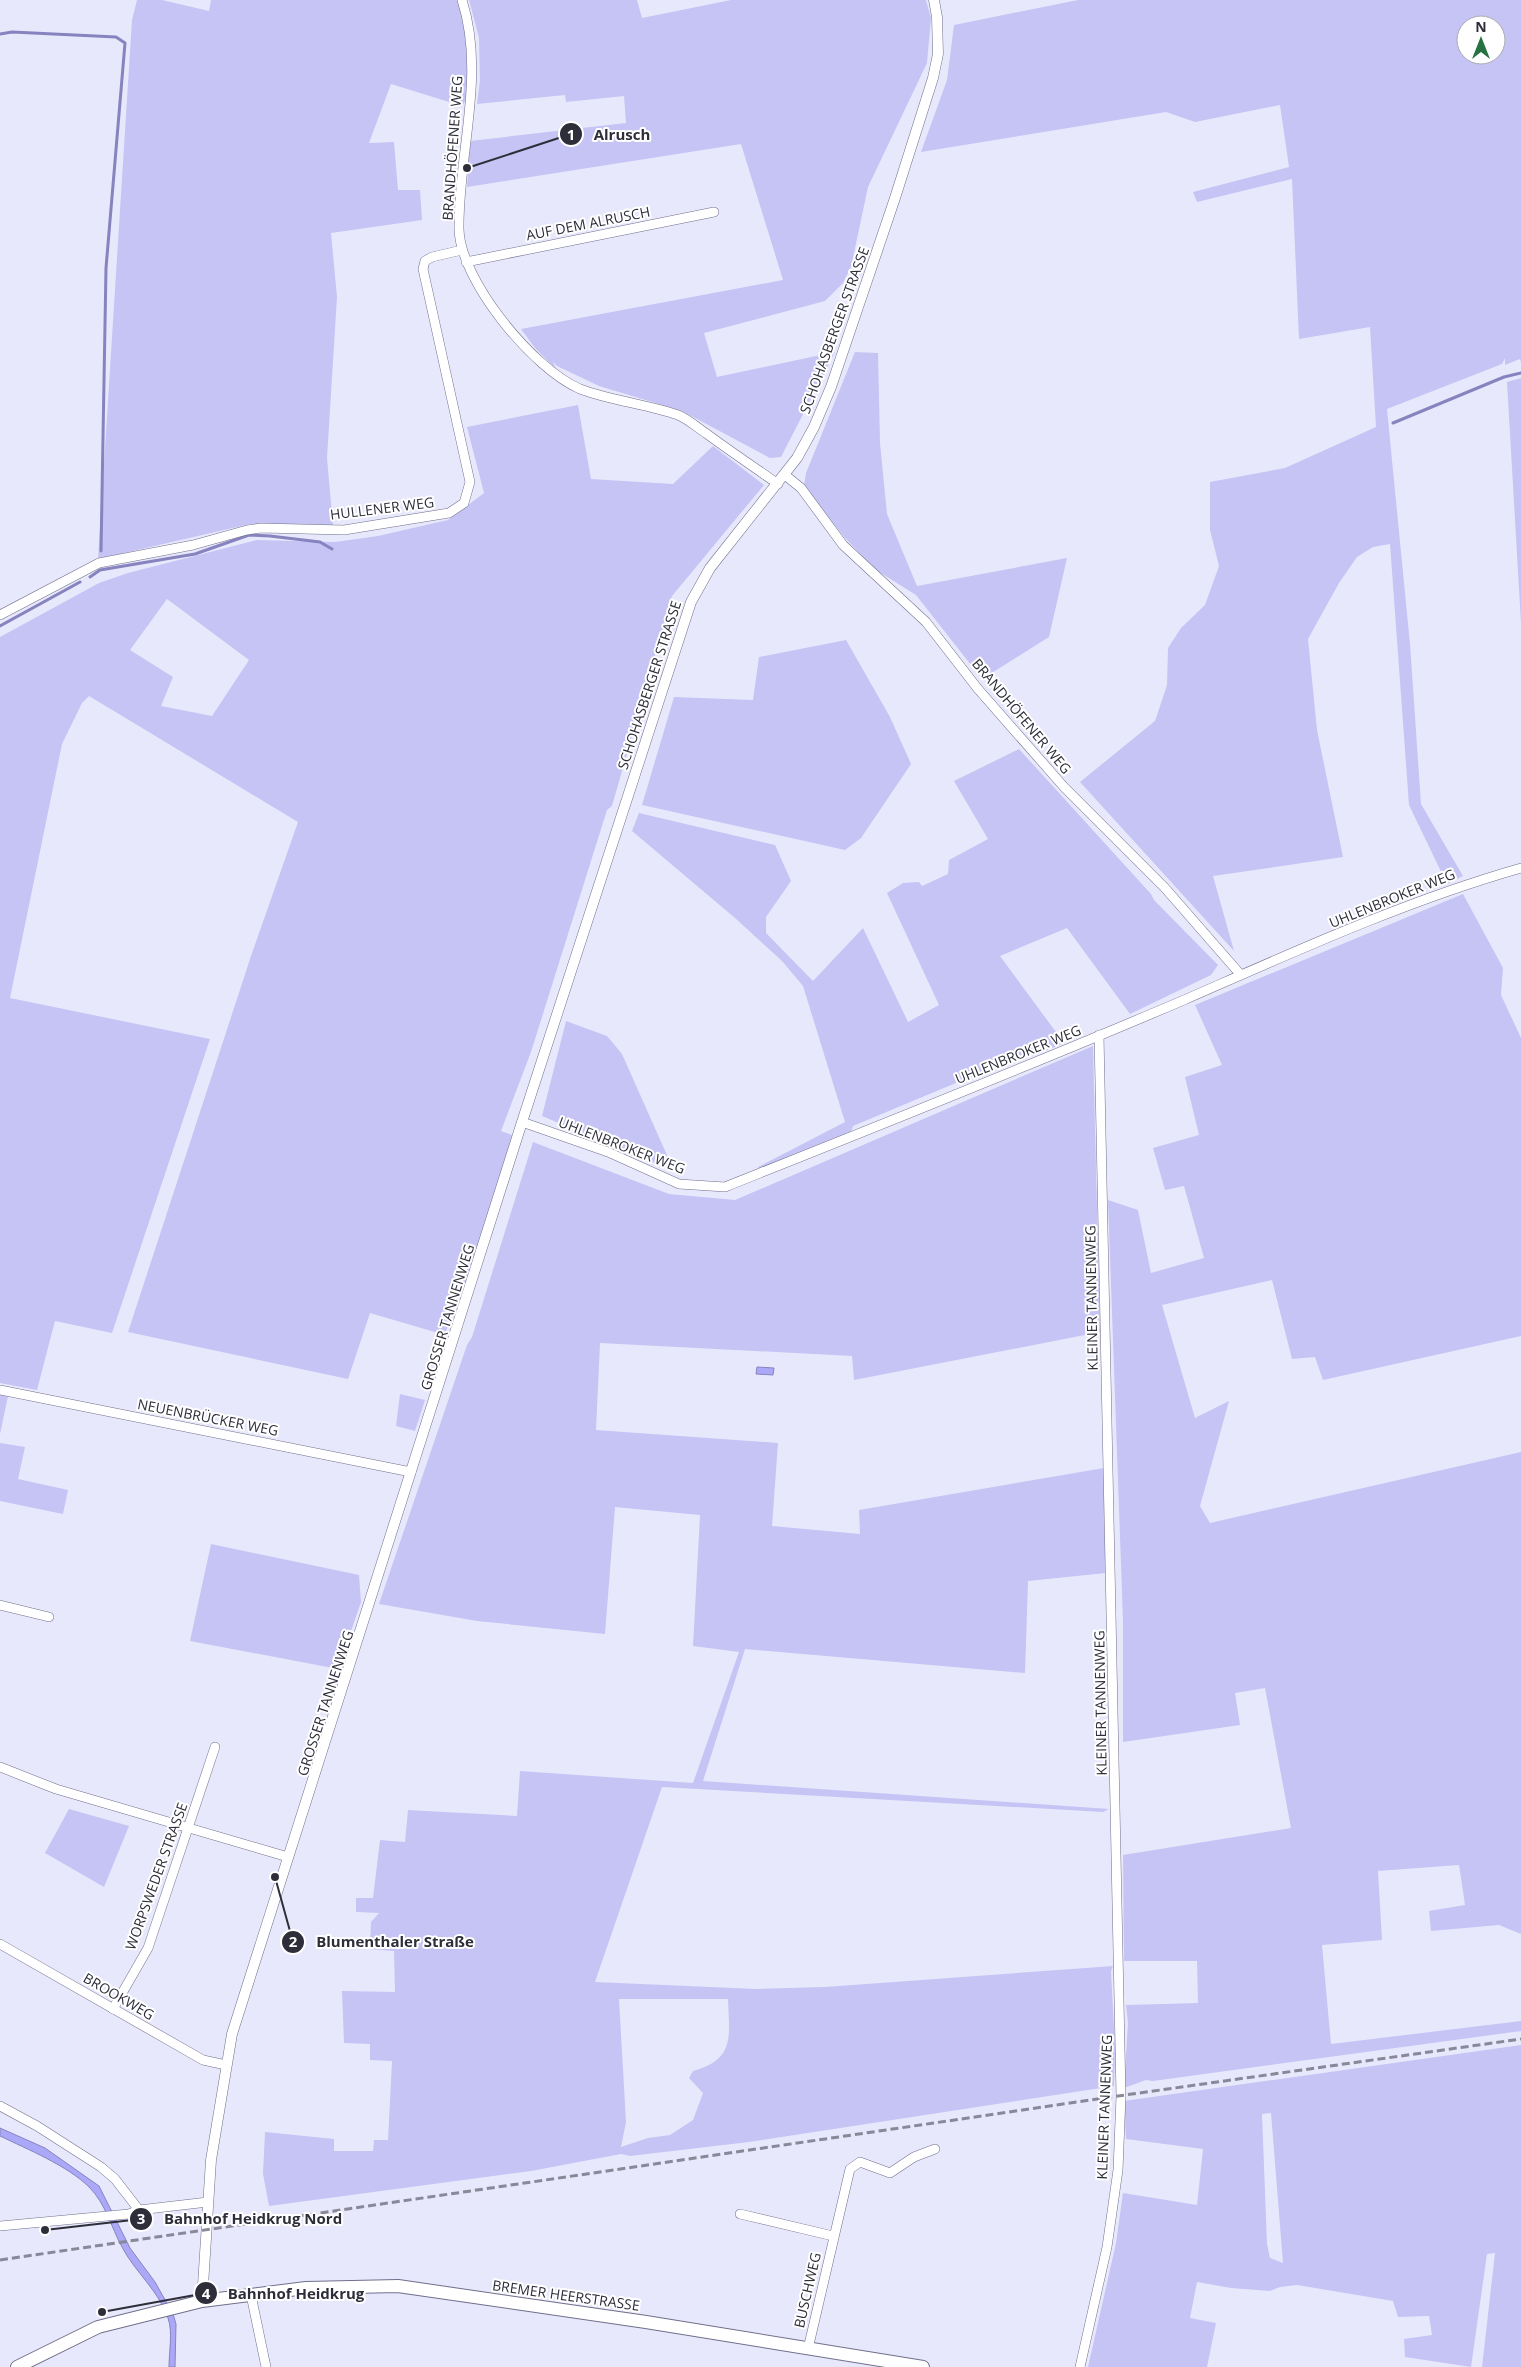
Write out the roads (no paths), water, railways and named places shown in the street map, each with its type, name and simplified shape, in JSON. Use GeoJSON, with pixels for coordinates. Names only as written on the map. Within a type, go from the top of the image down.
{"type":"FeatureCollection","features":[{"type":"Feature","properties":{"kind":"main road","name":"BREMER HEERSTRASSE"},"geometry":{"type":"LineString","coordinates":[[17,2367],[98,2327],[202,2301],[306,2288],[398,2286],[636,2320],[808,2349],[869,2363],[923,2367]]}},
{"type":"Feature","properties":{"kind":"street","name":"BRANDHÖFENER WEG"},"geometry":{"type":"LineString","coordinates":[[462,0],[471,38],[472,64],[470,109],[460,201],[459,230],[462,250],[475,280],[507,326],[530,354],[551,372],[580,388],[680,416],[778,484]]}},
{"type":"Feature","properties":{"kind":"street","name":"SCHOHASBERGER STRASSE"},"geometry":{"type":"LineString","coordinates":[[522,1122],[691,602],[710,568],[785,475],[814,427],[831,387],[920,123],[938,54],[937,17],[934,0]]}},
{"type":"Feature","properties":{"kind":"street","name":"AUF DEM ALRUSCH"},"geometry":{"type":"LineString","coordinates":[[466,262],[714,212]]}},
{"type":"Feature","properties":{"kind":"street","name":"HULLENER WEG"},"geometry":{"type":"LineString","coordinates":[[0,615],[99,563],[193,545],[247,530],[261,528],[344,530],[449,513],[464,503],[470,482],[423,269],[425,261],[432,257],[462,250]]}},
{"type":"Feature","properties":{"kind":"street","name":"BRANDHÖFENER WEG"},"geometry":{"type":"LineString","coordinates":[[785,475],[801,488],[843,545],[926,622],[978,689],[1064,787],[1165,888],[1240,974]]}},
{"type":"Feature","properties":{"kind":"street","name":"UHLENBROKER WEG"},"geometry":{"type":"LineString","coordinates":[[522,1122],[608,1152],[679,1184],[725,1187],[1099,1035],[1240,974],[1449,889],[1521,868]]}},
{"type":"Feature","properties":{"kind":"street","name":"KLEINER TANNENWEG"},"geometry":{"type":"LineString","coordinates":[[1080,2367],[1107,2247],[1118,2170],[1121,2096],[1099,1035]]}},
{"type":"Feature","properties":{"kind":"street","name":"GROSSER TANNENWEG"},"geometry":{"type":"LineString","coordinates":[[202,2301],[208,2202],[215,2130],[232,2034],[439,1389],[522,1122]]}},
{"type":"Feature","properties":{"kind":"street","name":"NEUENBRÜCKER WEG"},"geometry":{"type":"LineString","coordinates":[[0,1390],[411,1472]]}},
{"type":"Feature","properties":{"kind":"street"},"geometry":{"type":"LineString","coordinates":[[0,1605],[50,1617]]}},
{"type":"Feature","properties":{"kind":"street","name":"WORPSWEDER STRASSE"},"geometry":{"type":"LineString","coordinates":[[113,2009],[148,1948],[214,1747]]}},
{"type":"Feature","properties":{"kind":"street"},"geometry":{"type":"LineString","coordinates":[[0,1767],[56,1789],[288,1857]]}},
{"type":"Feature","properties":{"kind":"street","name":"BROOKWEG"},"geometry":{"type":"LineString","coordinates":[[0,1944],[203,2060],[226,2065]]}},
{"type":"Feature","properties":{"kind":"street"},"geometry":{"type":"LineString","coordinates":[[0,2106],[37,2126],[101,2167],[115,2179],[139,2210]]}},
{"type":"Feature","properties":{"kind":"street","name":"BUSCHWEG"},"geometry":{"type":"LineString","coordinates":[[808,2349],[850,2169],[857,2164],[863,2163],[890,2173],[914,2157],[935,2149]]}},
{"type":"Feature","properties":{"kind":"street"},"geometry":{"type":"LineString","coordinates":[[0,2226],[129,2214],[139,2210],[208,2202]]}},
{"type":"Feature","properties":{"kind":"street","name":"BUSCHWEG"},"geometry":{"type":"LineString","coordinates":[[740,2214],[833,2236]]}},
{"type":"Feature","properties":{"kind":"street"},"geometry":{"type":"LineString","coordinates":[[251,2295],[266,2367]]}},
{"type":"Feature","properties":{"kind":"waterway"},"geometry":{"type":"LineString","coordinates":[[0,34],[12,32],[116,37],[125,43],[106,268],[101,551]]}},
{"type":"Feature","properties":{"kind":"waterway"},"geometry":{"type":"LineString","coordinates":[[1393,423],[1504,377],[1521,373]]}},
{"type":"Feature","properties":{"kind":"waterway"},"geometry":{"type":"LineString","coordinates":[[90,577],[100,570],[195,554],[249,535],[320,542],[332,549]]}},
{"type":"Feature","properties":{"kind":"waterway"},"geometry":{"type":"LineString","coordinates":[[0,626],[80,582]]}},
{"type":"Feature","properties":{"kind":"railway"},"geometry":{"type":"LineString","coordinates":[[0,2260],[1111,2097],[1521,2039]]}},
{"type":"Feature","properties":{"kind":"place","name":"Alrusch"},"geometry":{"type":"Point","coordinates":[467,168]}},
{"type":"Feature","properties":{"kind":"place","name":"Blumenthaler Straße"},"geometry":{"type":"Point","coordinates":[275,1877]}},
{"type":"Feature","properties":{"kind":"place","name":"Bahnhof Heidkrug Nord"},"geometry":{"type":"Point","coordinates":[45,2230]}},
{"type":"Feature","properties":{"kind":"place","name":"Bahnhof Heidkrug"},"geometry":{"type":"Point","coordinates":[102,2312]}}]}
